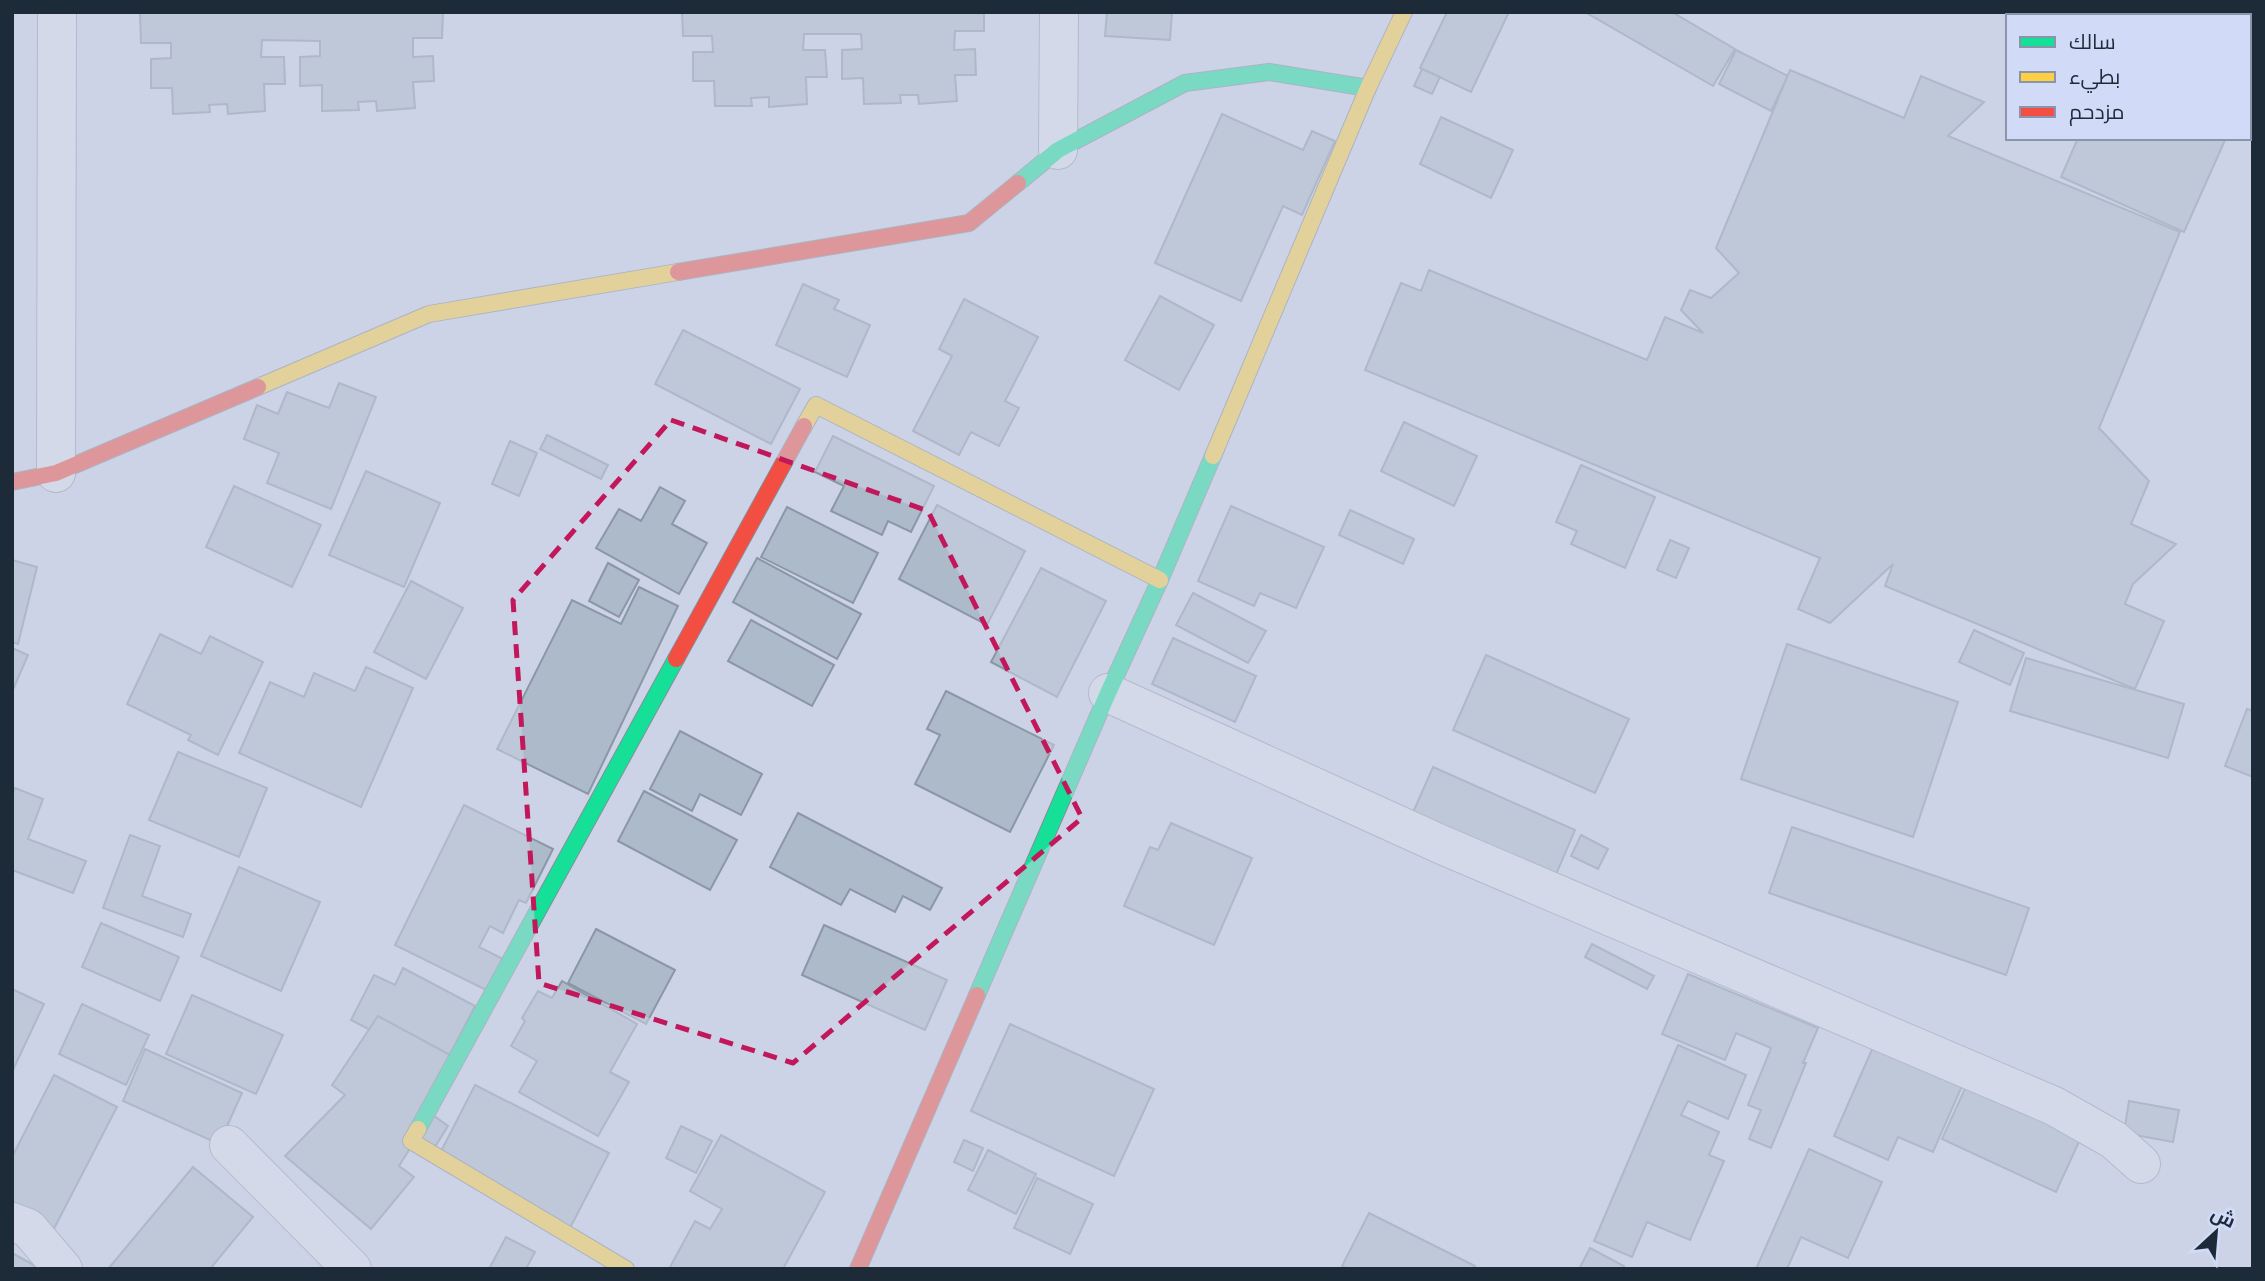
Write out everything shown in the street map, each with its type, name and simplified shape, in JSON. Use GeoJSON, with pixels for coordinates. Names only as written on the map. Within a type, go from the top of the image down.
{"type":"FeatureCollection","features":[{"type":"Feature","properties":{"kind":"street"},"geometry":{"type":"LineString","coordinates":[[56,473],[57,12]]}},
{"type":"Feature","properties":{"kind":"street"},"geometry":{"type":"LineString","coordinates":[[1058,150],[1059,12]]}},
{"type":"Feature","properties":{"kind":"street"},"geometry":{"type":"LineString","coordinates":[[858,1269],[1108,693],[1160,580],[1368,88],[1404,12]]}},
{"type":"Feature","properties":{"kind":"street"},"geometry":{"type":"LineString","coordinates":[[12,481],[56,473],[429,314],[969,223],[1058,150],[1185,83],[1269,72],[1368,88]]}},
{"type":"Feature","properties":{"kind":"street"},"geometry":{"type":"LineString","coordinates":[[625,1269],[411,1141],[816,405],[1160,580]]}},
{"type":"Feature","properties":{"kind":"street"},"geometry":{"type":"LineString","coordinates":[[1108,693],[1440,844],[2054,1106],[2114,1140],[2141,1164]]}},
{"type":"Feature","properties":{"kind":"street"},"geometry":{"type":"LineString","coordinates":[[229,1144],[352,1269]]}},
{"type":"Feature","properties":{"kind":"street"},"geometry":{"type":"LineString","coordinates":[[12,1222],[28,1228],[63,1269]]}},
{"type":"Feature","properties":{"kind":"highlighted area"},"geometry":{"type":"Polygon","coordinates":[[[671,420],[928,511],[1082,818],[793,1063],[539,983],[513,600],[671,420]]]}},
{"type":"Feature","properties":{"kind":"building"},"geometry":{"type":"Polygon","coordinates":[[[140,12],[443,12],[442,38],[413,38],[413,57],[433,56],[434,81],[413,82],[415,108],[377,111],[376,101],[358,102],[359,110],[322,111],[322,85],[300,86],[300,57],[320,56],[320,41],[262,40],[261,57],[284,57],[285,84],[264,84],[265,111],[228,114],[227,104],[209,105],[210,112],[173,114],[172,88],[151,88],[151,59],[171,58],[171,43],[141,43],[140,12]]]}},
{"type":"Feature","properties":{"kind":"building"},"geometry":{"type":"Polygon","coordinates":[[[682,12],[984,12],[984,31],[955,31],[954,50],[975,49],[976,75],[955,75],[957,101],[919,104],[918,95],[900,95],[901,103],[864,104],[863,78],[842,79],[842,50],[862,49],[861,34],[804,34],[803,50],[825,50],[827,77],[806,77],[807,104],[769,107],[769,97],[751,98],[752,106],[715,106],[714,81],[693,81],[693,52],[713,52],[712,36],[683,36],[682,12]]]}},
{"type":"Feature","properties":{"kind":"building"},"geometry":{"type":"Polygon","coordinates":[[[1107,12],[1172,12],[1170,40],[1105,36],[1107,12]]]}},
{"type":"Feature","properties":{"kind":"building"},"geometry":{"type":"Polygon","coordinates":[[[1447,12],[1509,12],[1471,92],[1420,68],[1447,12]]]}},
{"type":"Feature","properties":{"kind":"building"},"geometry":{"type":"Polygon","coordinates":[[[1585,12],[1672,12],[1735,49],[1713,86],[1585,12]]]}},
{"type":"Feature","properties":{"kind":"building"},"geometry":{"type":"Polygon","coordinates":[[[1736,50],[1788,76],[1771,111],[1719,84],[1736,50]]]}},
{"type":"Feature","properties":{"kind":"building"},"geometry":{"type":"Polygon","coordinates":[[[1422,69],[1440,77],[1432,94],[1414,86],[1422,69]]]}},
{"type":"Feature","properties":{"kind":"building"},"geometry":{"type":"Polygon","coordinates":[[[1790,70],[1904,118],[1921,76],[1984,102],[1948,136],[2180,232],[2099,428],[2149,481],[2131,524],[2176,544],[2133,584],[2125,604],[2164,621],[2135,689],[1885,586],[1893,564],[1830,623],[1798,609],[1820,558],[1365,370],[1401,283],[1421,291],[1429,270],[1647,360],[1665,317],[1703,333],[1681,310],[1690,290],[1711,298],[1739,273],[1716,248],[1790,70]]]}},
{"type":"Feature","properties":{"kind":"building"},"geometry":{"type":"Polygon","coordinates":[[[1222,114],[1303,150],[1312,131],[1335,141],[1302,215],[1283,206],[1241,301],[1155,263],[1222,114]]]}},
{"type":"Feature","properties":{"kind":"building"},"geometry":{"type":"Polygon","coordinates":[[[1441,117],[1513,150],[1491,198],[1420,164],[1441,117]]]}},
{"type":"Feature","properties":{"kind":"building"},"geometry":{"type":"Polygon","coordinates":[[[2077,140],[2225,140],[2184,232],[2061,177],[2077,140]]]}},
{"type":"Feature","properties":{"kind":"building"},"geometry":{"type":"Polygon","coordinates":[[[803,284],[839,300],[834,309],[870,325],[847,377],[776,345],[803,284]]]}},
{"type":"Feature","properties":{"kind":"building"},"geometry":{"type":"Polygon","coordinates":[[[1160,296],[1214,325],[1179,390],[1125,360],[1160,296]]]}},
{"type":"Feature","properties":{"kind":"building"},"geometry":{"type":"Polygon","coordinates":[[[964,299],[1038,337],[1005,401],[1019,408],[999,446],[971,432],[959,455],[913,431],[952,356],[939,349],[964,299]]]}},
{"type":"Feature","properties":{"kind":"building"},"geometry":{"type":"Polygon","coordinates":[[[683,330],[800,389],[771,444],[655,384],[683,330]]]}},
{"type":"Feature","properties":{"kind":"building"},"geometry":{"type":"Polygon","coordinates":[[[339,383],[376,397],[331,509],[267,483],[279,453],[244,439],[257,405],[278,414],[287,392],[329,408],[339,383]]]}},
{"type":"Feature","properties":{"kind":"building"},"geometry":{"type":"Polygon","coordinates":[[[1404,422],[1477,456],[1454,506],[1381,471],[1404,422]]]}},
{"type":"Feature","properties":{"kind":"building"},"geometry":{"type":"Polygon","coordinates":[[[547,435],[608,465],[601,479],[540,449],[547,435]]]}},
{"type":"Feature","properties":{"kind":"building"},"geometry":{"type":"Polygon","coordinates":[[[833,436],[934,486],[911,532],[888,521],[882,535],[831,511],[844,486],[815,472],[833,436]]]}},
{"type":"Feature","properties":{"kind":"building"},"geometry":{"type":"Polygon","coordinates":[[[510,441],[537,453],[519,496],[492,484],[510,441]]]}},
{"type":"Feature","properties":{"kind":"building"},"geometry":{"type":"Polygon","coordinates":[[[1581,465],[1655,497],[1625,568],[1571,544],[1577,531],[1556,522],[1581,465]]]}},
{"type":"Feature","properties":{"kind":"building"},"geometry":{"type":"Polygon","coordinates":[[[366,471],[440,503],[404,587],[329,555],[366,471]]]}},
{"type":"Feature","properties":{"kind":"building"},"geometry":{"type":"Polygon","coordinates":[[[234,486],[321,525],[292,587],[206,547],[234,486]]]}},
{"type":"Feature","properties":{"kind":"building"},"geometry":{"type":"Polygon","coordinates":[[[660,487],[685,501],[672,524],[707,543],[679,594],[596,548],[619,509],[641,521],[660,487]]]}},
{"type":"Feature","properties":{"kind":"building"},"geometry":{"type":"Polygon","coordinates":[[[937,505],[1025,551],[987,625],[899,579],[937,505]]]}},
{"type":"Feature","properties":{"kind":"building"},"geometry":{"type":"Polygon","coordinates":[[[1231,506],[1324,547],[1296,608],[1260,593],[1254,606],[1198,581],[1231,506]]]}},
{"type":"Feature","properties":{"kind":"building"},"geometry":{"type":"Polygon","coordinates":[[[787,507],[878,553],[853,603],[761,557],[787,507]]]}},
{"type":"Feature","properties":{"kind":"building"},"geometry":{"type":"Polygon","coordinates":[[[1350,510],[1414,539],[1403,564],[1339,535],[1350,510]]]}},
{"type":"Feature","properties":{"kind":"building"},"geometry":{"type":"Polygon","coordinates":[[[1670,540],[1689,548],[1676,578],[1657,570],[1670,540]]]}},
{"type":"Feature","properties":{"kind":"building"},"geometry":{"type":"Polygon","coordinates":[[[757,558],[861,614],[837,659],[733,602],[757,558]]]}},
{"type":"Feature","properties":{"kind":"building"},"geometry":{"type":"Polygon","coordinates":[[[12,560],[37,567],[18,644],[12,642],[12,560]]]}},
{"type":"Feature","properties":{"kind":"building"},"geometry":{"type":"Polygon","coordinates":[[[608,563],[639,580],[619,617],[589,601],[608,563]]]}},
{"type":"Feature","properties":{"kind":"building"},"geometry":{"type":"Polygon","coordinates":[[[1041,568],[1106,601],[1057,697],[991,662],[1041,568]]]}},
{"type":"Feature","properties":{"kind":"building"},"geometry":{"type":"Polygon","coordinates":[[[411,581],[463,608],[426,679],[374,652],[411,581]]]}},
{"type":"Feature","properties":{"kind":"building"},"geometry":{"type":"Polygon","coordinates":[[[639,587],[678,606],[588,794],[497,749],[572,600],[621,624],[639,587]]]}},
{"type":"Feature","properties":{"kind":"building"},"geometry":{"type":"Polygon","coordinates":[[[1193,593],[1266,631],[1248,663],[1176,625],[1193,593]]]}},
{"type":"Feature","properties":{"kind":"building"},"geometry":{"type":"Polygon","coordinates":[[[751,620],[834,665],[812,706],[728,661],[751,620]]]}},
{"type":"Feature","properties":{"kind":"building"},"geometry":{"type":"Polygon","coordinates":[[[1974,630],[2024,653],[2010,685],[1959,662],[1974,630]]]}},
{"type":"Feature","properties":{"kind":"building"},"geometry":{"type":"Polygon","coordinates":[[[160,634],[201,654],[210,636],[263,662],[218,755],[188,740],[191,735],[127,704],[160,634]]]}},
{"type":"Feature","properties":{"kind":"building"},"geometry":{"type":"Polygon","coordinates":[[[1173,638],[1256,676],[1235,722],[1152,684],[1173,638]]]}},
{"type":"Feature","properties":{"kind":"building"},"geometry":{"type":"Polygon","coordinates":[[[1787,644],[1958,702],[1913,837],[1741,779],[1787,644]]]}},
{"type":"Feature","properties":{"kind":"building"},"geometry":{"type":"Polygon","coordinates":[[[12,648],[28,655],[12,692],[12,648]]]}},
{"type":"Feature","properties":{"kind":"building"},"geometry":{"type":"Polygon","coordinates":[[[1486,655],[1629,719],[1595,793],[1453,730],[1486,655]]]}},
{"type":"Feature","properties":{"kind":"building"},"geometry":{"type":"Polygon","coordinates":[[[2026,658],[2184,704],[2168,758],[2010,711],[2026,658]]]}},
{"type":"Feature","properties":{"kind":"building"},"geometry":{"type":"Polygon","coordinates":[[[366,667],[413,688],[361,807],[239,753],[270,682],[304,697],[314,673],[355,691],[366,667]]]}},
{"type":"Feature","properties":{"kind":"building"},"geometry":{"type":"Polygon","coordinates":[[[946,691],[1054,745],[1010,832],[915,784],[940,735],[927,729],[946,691]]]}},
{"type":"Feature","properties":{"kind":"building"},"geometry":{"type":"Polygon","coordinates":[[[2247,709],[2253,711],[2253,777],[2225,766],[2247,709]]]}},
{"type":"Feature","properties":{"kind":"building"},"geometry":{"type":"Polygon","coordinates":[[[680,731],[762,774],[741,815],[700,794],[692,811],[650,789],[680,731]]]}},
{"type":"Feature","properties":{"kind":"building"},"geometry":{"type":"Polygon","coordinates":[[[178,752],[267,788],[239,857],[149,820],[178,752]]]}},
{"type":"Feature","properties":{"kind":"building"},"geometry":{"type":"Polygon","coordinates":[[[1433,767],[1575,830],[1546,898],[1403,835],[1433,767]]]}},
{"type":"Feature","properties":{"kind":"building"},"geometry":{"type":"Polygon","coordinates":[[[15,788],[43,799],[28,839],[86,861],[73,893],[12,870],[12,794],[15,788]]]}},
{"type":"Feature","properties":{"kind":"building"},"geometry":{"type":"Polygon","coordinates":[[[644,791],[737,840],[710,890],[618,841],[644,791]]]}},
{"type":"Feature","properties":{"kind":"building"},"geometry":{"type":"Polygon","coordinates":[[[464,805],[553,849],[526,903],[519,900],[503,933],[490,926],[479,947],[503,959],[488,991],[395,945],[464,805]]]}},
{"type":"Feature","properties":{"kind":"building"},"geometry":{"type":"Polygon","coordinates":[[[798,813],[942,888],[930,910],[903,896],[895,912],[850,889],[841,905],[770,867],[798,813]]]}},
{"type":"Feature","properties":{"kind":"building"},"geometry":{"type":"Polygon","coordinates":[[[1171,823],[1252,858],[1214,945],[1124,906],[1150,847],[1158,850],[1171,823]]]}},
{"type":"Feature","properties":{"kind":"building"},"geometry":{"type":"Polygon","coordinates":[[[1792,827],[2029,908],[2006,975],[1769,893],[1792,827]]]}},
{"type":"Feature","properties":{"kind":"building"},"geometry":{"type":"Polygon","coordinates":[[[130,835],[160,846],[142,896],[191,914],[183,937],[103,908],[130,835]]]}},
{"type":"Feature","properties":{"kind":"building"},"geometry":{"type":"Polygon","coordinates":[[[1581,835],[1608,849],[1598,869],[1571,856],[1581,835]]]}},
{"type":"Feature","properties":{"kind":"building"},"geometry":{"type":"Polygon","coordinates":[[[239,867],[320,902],[281,991],[201,956],[239,867]]]}},
{"type":"Feature","properties":{"kind":"building"},"geometry":{"type":"Polygon","coordinates":[[[101,923],[179,957],[160,1001],[82,967],[101,923]]]}},
{"type":"Feature","properties":{"kind":"building"},"geometry":{"type":"Polygon","coordinates":[[[824,925],[947,980],[925,1030],[802,975],[824,925]]]}},
{"type":"Feature","properties":{"kind":"building"},"geometry":{"type":"Polygon","coordinates":[[[596,929],[675,970],[646,1024],[568,983],[596,929]]]}},
{"type":"Feature","properties":{"kind":"building"},"geometry":{"type":"Polygon","coordinates":[[[1592,944],[1654,976],[1647,989],[1585,957],[1592,944]]]}},
{"type":"Feature","properties":{"kind":"building"},"geometry":{"type":"Polygon","coordinates":[[[403,968],[475,1006],[443,1068],[351,1020],[374,975],[395,985],[403,968]]]}},
{"type":"Feature","properties":{"kind":"building"},"geometry":{"type":"Polygon","coordinates":[[[1688,974],[1818,1028],[1771,1148],[1749,1139],[1761,1110],[1748,1105],[1771,1048],[1736,1033],[1725,1060],[1662,1034],[1688,974]]]}},
{"type":"Feature","properties":{"kind":"building"},"geometry":{"type":"Polygon","coordinates":[[[562,981],[637,1024],[610,1072],[629,1082],[598,1136],[519,1092],[537,1061],[511,1046],[525,1021],[522,1018],[538,991],[552,998],[562,981]]]}},
{"type":"Feature","properties":{"kind":"building"},"geometry":{"type":"Polygon","coordinates":[[[12,989],[44,1004],[12,1072],[12,989]]]}},
{"type":"Feature","properties":{"kind":"building"},"geometry":{"type":"Polygon","coordinates":[[[192,995],[283,1035],[256,1094],[166,1054],[192,995]]]}},
{"type":"Feature","properties":{"kind":"building"},"geometry":{"type":"Polygon","coordinates":[[[82,1004],[149,1035],[126,1085],[59,1054],[82,1004]]]}},
{"type":"Feature","properties":{"kind":"building"},"geometry":{"type":"Polygon","coordinates":[[[378,1016],[463,1062],[433,1115],[448,1126],[428,1158],[411,1147],[399,1166],[414,1177],[371,1229],[285,1156],[345,1095],[332,1085],[378,1016]]]}},
{"type":"Feature","properties":{"kind":"building"},"geometry":{"type":"Polygon","coordinates":[[[1010,1024],[1154,1089],[1114,1176],[971,1111],[1010,1024]]]}},
{"type":"Feature","properties":{"kind":"building"},"geometry":{"type":"Polygon","coordinates":[[[1678,1045],[1746,1075],[1728,1119],[1688,1101],[1681,1115],[1719,1132],[1709,1155],[1724,1161],[1690,1240],[1647,1222],[1632,1257],[1594,1241],[1678,1045]]]}},
{"type":"Feature","properties":{"kind":"building"},"geometry":{"type":"Polygon","coordinates":[[[1873,1047],[1962,1086],[1933,1152],[1898,1137],[1888,1160],[1834,1136],[1873,1047]]]}},
{"type":"Feature","properties":{"kind":"building"},"geometry":{"type":"Polygon","coordinates":[[[145,1049],[242,1093],[219,1144],[123,1101],[145,1049]]]}},
{"type":"Feature","properties":{"kind":"building"},"geometry":{"type":"Polygon","coordinates":[[[54,1075],[117,1107],[44,1248],[12,1232],[12,1157],[54,1075]]]}},
{"type":"Feature","properties":{"kind":"building"},"geometry":{"type":"Polygon","coordinates":[[[1969,1080],[2083,1133],[2056,1192],[1942,1139],[1969,1080]]]}},
{"type":"Feature","properties":{"kind":"building"},"geometry":{"type":"Polygon","coordinates":[[[475,1085],[609,1153],[570,1228],[437,1159],[475,1085]]]}},
{"type":"Feature","properties":{"kind":"building"},"geometry":{"type":"Polygon","coordinates":[[[2129,1101],[2179,1110],[2173,1142],[2124,1133],[2129,1101]]]}},
{"type":"Feature","properties":{"kind":"building"},"geometry":{"type":"Polygon","coordinates":[[[681,1126],[712,1141],[696,1173],[666,1158],[681,1126]]]}},
{"type":"Feature","properties":{"kind":"building"},"geometry":{"type":"Polygon","coordinates":[[[721,1135],[825,1192],[783,1269],[669,1269],[695,1221],[710,1229],[722,1209],[690,1191],[721,1135]]]}},
{"type":"Feature","properties":{"kind":"building"},"geometry":{"type":"Polygon","coordinates":[[[964,1140],[983,1148],[973,1171],[954,1162],[964,1140]]]}},
{"type":"Feature","properties":{"kind":"building"},"geometry":{"type":"Polygon","coordinates":[[[1809,1149],[1882,1182],[1848,1258],[1801,1237],[1787,1269],[1756,1269],[1809,1149]]]}},
{"type":"Feature","properties":{"kind":"building"},"geometry":{"type":"Polygon","coordinates":[[[988,1150],[1036,1174],[1016,1214],[968,1190],[988,1150]]]}},
{"type":"Feature","properties":{"kind":"building"},"geometry":{"type":"Polygon","coordinates":[[[193,1167],[253,1217],[210,1269],[108,1269],[193,1167]]]}},
{"type":"Feature","properties":{"kind":"building"},"geometry":{"type":"Polygon","coordinates":[[[1037,1178],[1093,1204],[1070,1254],[1014,1228],[1037,1178]]]}},
{"type":"Feature","properties":{"kind":"building"},"geometry":{"type":"Polygon","coordinates":[[[1369,1213],[1475,1266],[1473,1269],[1348,1269],[1342,1266],[1369,1213]]]}},
{"type":"Feature","properties":{"kind":"building"},"geometry":{"type":"Polygon","coordinates":[[[506,1237],[535,1252],[526,1269],[489,1269],[506,1237]]]}},
{"type":"Feature","properties":{"kind":"building"},"geometry":{"type":"Polygon","coordinates":[[[1590,1248],[1624,1266],[1622,1269],[1579,1269],[1590,1248]]]}},
{"type":"Feature","properties":{"kind":"building"},"geometry":{"type":"Polygon","coordinates":[[[12,1253],[41,1269],[12,1269],[12,1253]]]}},
{"type":"Feature","properties":{"kind":"traffic: fast"},"geometry":{"type":"LineString","coordinates":[[1018,183],[1058,150],[1185,83],[1269,72],[1368,88]]}},
{"type":"Feature","properties":{"kind":"traffic: fast"},"geometry":{"type":"LineString","coordinates":[[977,995],[1213,456]]}},
{"type":"Feature","properties":{"kind":"traffic: fast"},"geometry":{"type":"LineString","coordinates":[[418,1129],[676,659]]}},
{"type":"Feature","properties":{"kind":"traffic: slow"},"geometry":{"type":"LineString","coordinates":[[1213,456],[1368,88],[1404,12]]}},
{"type":"Feature","properties":{"kind":"traffic: slow"},"geometry":{"type":"LineString","coordinates":[[258,387],[429,314],[678,272]]}},
{"type":"Feature","properties":{"kind":"traffic: slow"},"geometry":{"type":"LineString","coordinates":[[804,426],[816,405],[1160,580]]}},
{"type":"Feature","properties":{"kind":"traffic: slow"},"geometry":{"type":"LineString","coordinates":[[418,1129],[411,1141],[626,1269]]}},
{"type":"Feature","properties":{"kind":"traffic: jam"},"geometry":{"type":"LineString","coordinates":[[678,272],[969,223],[1018,183]]}},
{"type":"Feature","properties":{"kind":"traffic: jam"},"geometry":{"type":"LineString","coordinates":[[12,482],[56,473],[258,387]]}},
{"type":"Feature","properties":{"kind":"traffic: jam"},"geometry":{"type":"LineString","coordinates":[[676,659],[804,426]]}},
{"type":"Feature","properties":{"kind":"traffic: jam"},"geometry":{"type":"LineString","coordinates":[[858,1269],[977,995]]}}]}
